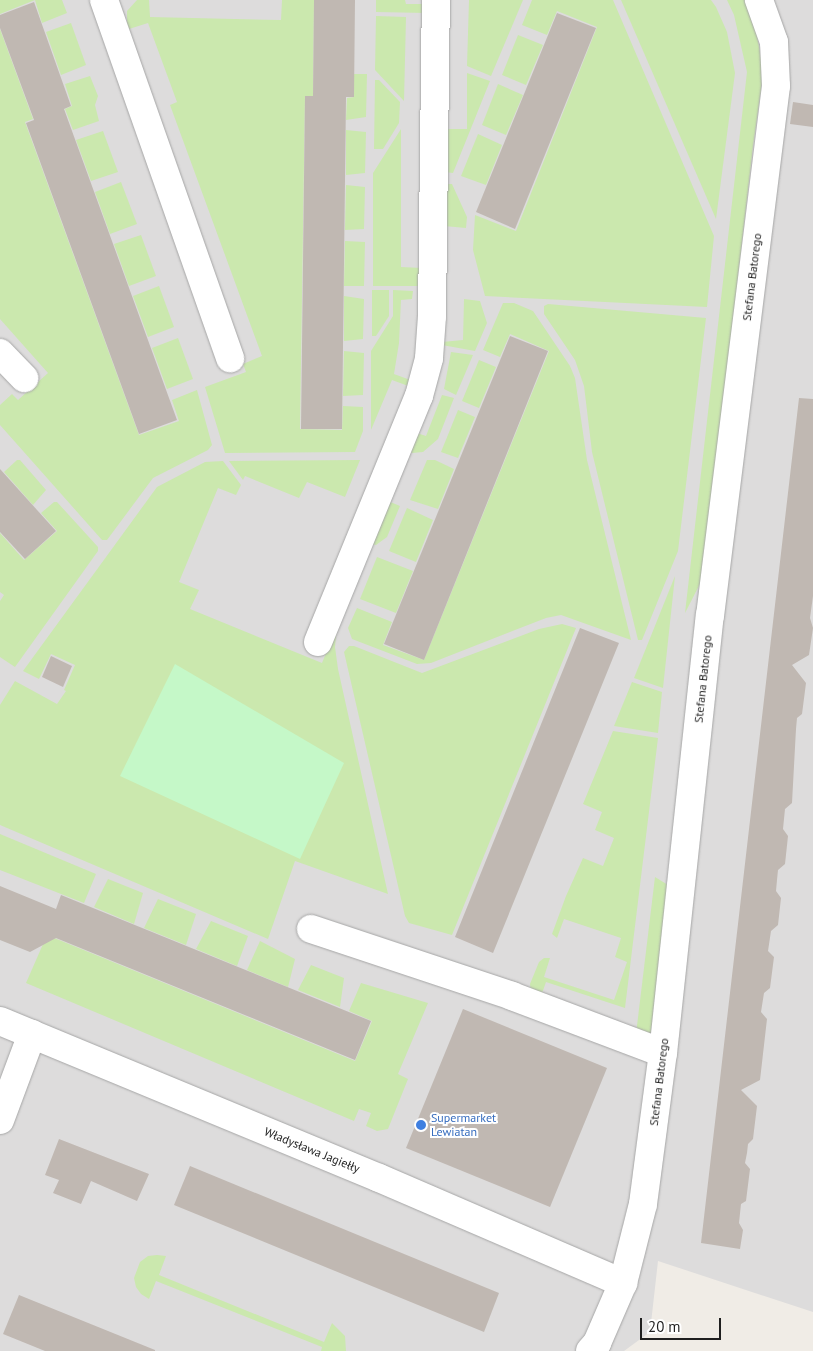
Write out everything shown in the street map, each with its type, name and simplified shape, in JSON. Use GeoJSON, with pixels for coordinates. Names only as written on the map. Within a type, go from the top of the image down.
{"type":"FeatureCollection","features":[{"type":"Feature","properties":{"kind":"street"},"geometry":{"type":"LineString","coordinates":[[104,0],[230,358]]}},
{"type":"Feature","properties":{"kind":"street"},"geometry":{"type":"LineString","coordinates":[[318,642],[419,396],[429,358],[432,316],[436,0]]}},
{"type":"Feature","properties":{"kind":"street","name":"Stefana Batorego"},"geometry":{"type":"LineString","coordinates":[[590,1351],[597,1343],[623,1283],[643,1204],[663,1053],[710,616],[776,86],[774,42],[760,0]]}},
{"type":"Feature","properties":{"kind":"street"},"geometry":{"type":"LineString","coordinates":[[0,353],[24,378]]}},
{"type":"Feature","properties":{"kind":"street"},"geometry":{"type":"LineString","coordinates":[[311,929],[512,996],[663,1053]]}},
{"type":"Feature","properties":{"kind":"street","name":"Władysława Jagiełły"},"geometry":{"type":"LineString","coordinates":[[0,1021],[379,1178],[623,1283]]}},
{"type":"Feature","properties":{"kind":"street"},"geometry":{"type":"LineString","coordinates":[[0,1120],[32,1034]]}},
{"type":"Feature","properties":{"kind":"shaded area"},"geometry":{"type":"Polygon","coordinates":[[[0,0],[813,0],[813,1312],[658,1261],[650,1332],[624,1351],[0,1351],[0,0]]]}},
{"type":"Feature","properties":{"kind":"green space"},"geometry":{"type":"Polygon","coordinates":[[[0,0],[35,0],[0,14],[0,0]]]}},
{"type":"Feature","properties":{"kind":"green space"},"geometry":{"type":"Polygon","coordinates":[[[35,0],[62,0],[67,13],[42,23],[35,0]]]}},
{"type":"Feature","properties":{"kind":"green space"},"geometry":{"type":"Polygon","coordinates":[[[137,0],[149,0],[150,17],[281,20],[282,0],[314,0],[313,96],[305,96],[300,429],[342,430],[343,406],[363,407],[363,431],[355,452],[225,453],[205,387],[246,372],[243,364],[262,356],[170,105],[177,102],[148,23],[129,29],[127,26],[127,11],[137,0]]]}},
{"type":"Feature","properties":{"kind":"green space"},"geometry":{"type":"Polygon","coordinates":[[[376,0],[405,0],[406,4],[426,4],[427,13],[376,12],[376,0]]]}},
{"type":"Feature","properties":{"kind":"green space"},"geometry":{"type":"Polygon","coordinates":[[[469,0],[523,0],[491,76],[467,66],[469,0]]]}},
{"type":"Feature","properties":{"kind":"green space"},"geometry":{"type":"Polygon","coordinates":[[[532,0],[613,0],[714,236],[707,307],[485,296],[473,250],[475,215],[516,231],[597,27],[557,11],[547,35],[522,25],[532,0]]]}},
{"type":"Feature","properties":{"kind":"green space"},"geometry":{"type":"Polygon","coordinates":[[[621,0],[711,0],[727,32],[735,73],[716,219],[621,0]]]}},
{"type":"Feature","properties":{"kind":"green space"},"geometry":{"type":"Polygon","coordinates":[[[727,0],[745,0],[757,36],[763,69],[704,576],[685,613],[747,72],[734,15],[727,0]]]}},
{"type":"Feature","properties":{"kind":"green space"},"geometry":{"type":"Polygon","coordinates":[[[376,16],[406,17],[404,101],[375,70],[376,16]]]}},
{"type":"Feature","properties":{"kind":"green space"},"geometry":{"type":"Polygon","coordinates":[[[71,23],[86,65],[61,75],[46,32],[71,23]]]}},
{"type":"Feature","properties":{"kind":"green space"},"geometry":{"type":"Polygon","coordinates":[[[0,29],[33,119],[25,122],[139,435],[179,421],[172,400],[197,390],[212,445],[208,450],[153,478],[107,540],[102,540],[0,425],[0,405],[12,394],[18,400],[48,373],[0,319],[0,29]]]}},
{"type":"Feature","properties":{"kind":"green space"},"geometry":{"type":"Polygon","coordinates":[[[518,35],[543,45],[526,85],[502,75],[518,35]]]}},
{"type":"Feature","properties":{"kind":"green space"},"geometry":{"type":"Polygon","coordinates":[[[467,73],[490,81],[453,173],[445,172],[446,129],[467,129],[467,73]]]}},
{"type":"Feature","properties":{"kind":"green space"},"geometry":{"type":"Polygon","coordinates":[[[354,74],[367,74],[366,117],[346,120],[347,98],[354,97],[354,74]]]}},
{"type":"Feature","properties":{"kind":"green space"},"geometry":{"type":"Polygon","coordinates":[[[90,76],[98,96],[95,105],[99,121],[73,130],[65,109],[72,106],[65,84],[90,76]]]}},
{"type":"Feature","properties":{"kind":"green space"},"geometry":{"type":"Polygon","coordinates":[[[375,80],[379,80],[400,102],[399,123],[383,149],[374,149],[375,80]]]}},
{"type":"Feature","properties":{"kind":"green space"},"geometry":{"type":"Polygon","coordinates":[[[498,84],[523,95],[506,135],[482,125],[498,84]]]}},
{"type":"Feature","properties":{"kind":"green space"},"geometry":{"type":"Polygon","coordinates":[[[401,129],[401,267],[422,268],[422,286],[373,286],[373,173],[401,129]]]}},
{"type":"Feature","properties":{"kind":"green space"},"geometry":{"type":"Polygon","coordinates":[[[346,130],[366,132],[365,173],[346,175],[346,130]]]}},
{"type":"Feature","properties":{"kind":"green space"},"geometry":{"type":"Polygon","coordinates":[[[103,131],[118,172],[91,181],[76,140],[103,131]]]}},
{"type":"Feature","properties":{"kind":"green space"},"geometry":{"type":"Polygon","coordinates":[[[478,134],[502,145],[486,185],[461,176],[478,134]]]}},
{"type":"Feature","properties":{"kind":"green space"},"geometry":{"type":"Polygon","coordinates":[[[121,182],[137,224],[110,234],[95,192],[121,182]]]}},
{"type":"Feature","properties":{"kind":"green space"},"geometry":{"type":"Polygon","coordinates":[[[445,184],[452,184],[467,217],[466,228],[444,226],[445,184]]]}},
{"type":"Feature","properties":{"kind":"green space"},"geometry":{"type":"Polygon","coordinates":[[[346,185],[365,187],[364,229],[345,230],[346,185]]]}},
{"type":"Feature","properties":{"kind":"green space"},"geometry":{"type":"Polygon","coordinates":[[[141,235],[156,276],[129,286],[114,244],[141,235]]]}},
{"type":"Feature","properties":{"kind":"green space"},"geometry":{"type":"Polygon","coordinates":[[[345,241],[365,242],[364,286],[344,286],[345,241]]]}},
{"type":"Feature","properties":{"kind":"green space"},"geometry":{"type":"Polygon","coordinates":[[[159,286],[174,327],[148,337],[133,296],[159,286]]]}},
{"type":"Feature","properties":{"kind":"green space"},"geometry":{"type":"Polygon","coordinates":[[[372,290],[389,290],[389,316],[376,336],[372,336],[372,290]]]}},
{"type":"Feature","properties":{"kind":"green space"},"geometry":{"type":"Polygon","coordinates":[[[393,290],[413,291],[412,299],[401,300],[399,343],[394,374],[413,381],[411,387],[392,380],[371,430],[371,351],[393,316],[393,290]]]}},
{"type":"Feature","properties":{"kind":"green space"},"geometry":{"type":"Polygon","coordinates":[[[344,296],[364,299],[363,339],[344,341],[344,296]]]}},
{"type":"Feature","properties":{"kind":"green space"},"geometry":{"type":"Polygon","coordinates":[[[464,299],[480,301],[487,323],[475,351],[442,345],[442,342],[463,340],[464,299]]]}},
{"type":"Feature","properties":{"kind":"green space"},"geometry":{"type":"Polygon","coordinates":[[[503,303],[514,303],[533,311],[570,366],[575,378],[587,460],[631,640],[561,615],[546,618],[431,663],[417,664],[352,639],[348,628],[357,608],[392,622],[383,645],[424,660],[549,351],[510,334],[500,357],[483,350],[503,303]]]}},
{"type":"Feature","properties":{"kind":"green space"},"geometry":{"type":"Polygon","coordinates":[[[548,304],[706,318],[678,551],[642,640],[638,640],[592,452],[584,386],[575,360],[544,314],[544,306],[548,304]]]}},
{"type":"Feature","properties":{"kind":"green space"},"geometry":{"type":"Polygon","coordinates":[[[178,338],[193,379],[167,389],[152,348],[178,338]]]}},
{"type":"Feature","properties":{"kind":"green space"},"geometry":{"type":"Polygon","coordinates":[[[344,351],[364,353],[363,395],[343,396],[344,351]]]}},
{"type":"Feature","properties":{"kind":"green space"},"geometry":{"type":"Polygon","coordinates":[[[451,352],[473,355],[456,395],[444,389],[451,352]]]}},
{"type":"Feature","properties":{"kind":"green space"},"geometry":{"type":"Polygon","coordinates":[[[479,360],[496,367],[479,408],[462,401],[479,360]]]}},
{"type":"Feature","properties":{"kind":"green space"},"geometry":{"type":"Polygon","coordinates":[[[442,395],[454,398],[438,439],[423,452],[412,453],[410,450],[417,433],[426,436],[442,395]]]}},
{"type":"Feature","properties":{"kind":"green space"},"geometry":{"type":"Polygon","coordinates":[[[458,410],[475,417],[458,458],[441,452],[458,410]]]}},
{"type":"Feature","properties":{"kind":"green space"},"geometry":{"type":"Polygon","coordinates":[[[17,460],[20,460],[46,490],[33,505],[4,472],[17,460]]]}},
{"type":"Feature","properties":{"kind":"green space"},"geometry":{"type":"Polygon","coordinates":[[[360,460],[345,497],[307,482],[299,498],[245,476],[243,480],[229,461],[360,460]]]}},
{"type":"Feature","properties":{"kind":"green space"},"geometry":{"type":"Polygon","coordinates":[[[427,460],[435,460],[454,469],[438,509],[410,500],[427,460]]]}},
{"type":"Feature","properties":{"kind":"green space"},"geometry":{"type":"Polygon","coordinates":[[[223,461],[241,485],[236,495],[218,488],[179,582],[199,590],[190,609],[322,663],[337,626],[335,647],[338,669],[388,894],[295,861],[268,939],[0,825],[0,705],[15,681],[57,704],[66,691],[64,690],[75,665],[51,654],[39,679],[23,671],[157,487],[205,462],[223,461]]]}},
{"type":"Feature","properties":{"kind":"green space"},"geometry":{"type":"Polygon","coordinates":[[[388,501],[400,506],[387,537],[376,545],[372,544],[388,501]]]}},
{"type":"Feature","properties":{"kind":"green space"},"geometry":{"type":"Polygon","coordinates":[[[54,502],[57,502],[98,547],[98,551],[15,667],[0,657],[0,601],[4,595],[0,592],[0,533],[24,560],[57,531],[41,513],[54,502]]]}},
{"type":"Feature","properties":{"kind":"green space"},"geometry":{"type":"Polygon","coordinates":[[[407,508],[433,520],[416,562],[389,551],[407,508]]]}},
{"type":"Feature","properties":{"kind":"green space"},"geometry":{"type":"Polygon","coordinates":[[[377,557],[413,571],[396,613],[360,599],[377,557]]]}},
{"type":"Feature","properties":{"kind":"green space"},"geometry":{"type":"Polygon","coordinates":[[[675,576],[663,688],[634,678],[675,576]]]}},
{"type":"Feature","properties":{"kind":"green space"},"geometry":{"type":"Polygon","coordinates":[[[562,624],[576,628],[452,935],[409,923],[405,916],[344,652],[349,646],[354,646],[422,673],[539,629],[562,624]]]}},
{"type":"Feature","properties":{"kind":"green space"},"geometry":{"type":"Polygon","coordinates":[[[175,664],[344,763],[300,859],[120,776],[175,664]]]}},
{"type":"Feature","properties":{"kind":"green space"},"geometry":{"type":"Polygon","coordinates":[[[632,682],[662,692],[658,733],[614,726],[632,682]]]}},
{"type":"Feature","properties":{"kind":"green space"},"geometry":{"type":"Polygon","coordinates":[[[613,731],[658,738],[625,1008],[546,982],[539,1002],[531,992],[530,984],[539,962],[544,958],[550,958],[544,977],[614,1000],[627,962],[615,957],[621,938],[564,919],[557,938],[552,934],[583,858],[603,866],[614,838],[595,830],[602,812],[583,804],[613,731]]]}},
{"type":"Feature","properties":{"kind":"green space"},"geometry":{"type":"Polygon","coordinates":[[[0,834],[96,874],[84,903],[0,870],[0,834]]]}},
{"type":"Feature","properties":{"kind":"green space"},"geometry":{"type":"Polygon","coordinates":[[[655,877],[668,885],[651,1033],[636,1034],[655,877]]]}},
{"type":"Feature","properties":{"kind":"green space"},"geometry":{"type":"Polygon","coordinates":[[[108,879],[143,893],[134,924],[94,907],[108,879]]]}},
{"type":"Feature","properties":{"kind":"green space"},"geometry":{"type":"Polygon","coordinates":[[[158,899],[196,914],[186,945],[144,928],[158,899]]]}},
{"type":"Feature","properties":{"kind":"green space"},"geometry":{"type":"Polygon","coordinates":[[[211,921],[248,936],[237,966],[196,949],[211,921]]]}},
{"type":"Feature","properties":{"kind":"green space"},"geometry":{"type":"Polygon","coordinates":[[[47,935],[355,1061],[372,1021],[349,1011],[361,983],[428,1003],[398,1074],[408,1079],[388,1129],[377,1131],[366,1126],[371,1113],[359,1109],[354,1121],[26,983],[47,935]]]}},
{"type":"Feature","properties":{"kind":"green space"},"geometry":{"type":"Polygon","coordinates":[[[260,941],[295,959],[288,987],[247,970],[260,941]]]}},
{"type":"Feature","properties":{"kind":"green space"},"geometry":{"type":"Polygon","coordinates":[[[311,965],[344,978],[340,1007],[298,990],[311,965]]]}},
{"type":"Feature","properties":{"kind":"green space"},"geometry":{"type":"Polygon","coordinates":[[[148,1256],[166,1256],[159,1275],[324,1342],[332,1323],[345,1336],[346,1351],[321,1351],[322,1347],[156,1281],[149,1299],[141,1294],[136,1287],[134,1278],[140,1262],[148,1256]]]}},
{"type":"Feature","properties":{"kind":"building"},"geometry":{"type":"Polygon","coordinates":[[[314,0],[355,0],[354,97],[346,97],[342,429],[301,429],[305,96],[313,96],[314,0]]]}},
{"type":"Feature","properties":{"kind":"building"},"geometry":{"type":"Polygon","coordinates":[[[34,2],[71,106],[64,109],[177,420],[139,434],[26,123],[34,120],[0,28],[0,15],[34,2]]]}},
{"type":"Feature","properties":{"kind":"building"},"geometry":{"type":"Polygon","coordinates":[[[557,13],[596,28],[515,229],[476,212],[557,13]]]}},
{"type":"Feature","properties":{"kind":"building"},"geometry":{"type":"Polygon","coordinates":[[[793,102],[813,105],[813,127],[790,124],[793,102]]]}},
{"type":"Feature","properties":{"kind":"building"},"geometry":{"type":"Polygon","coordinates":[[[510,336],[548,351],[424,660],[384,644],[510,336]]]}},
{"type":"Feature","properties":{"kind":"building"},"geometry":{"type":"Polygon","coordinates":[[[799,398],[813,399],[813,596],[810,618],[813,628],[809,655],[792,665],[806,683],[802,714],[797,718],[792,803],[785,809],[783,829],[788,836],[785,864],[778,870],[776,891],[781,898],[778,925],[771,931],[768,951],[774,957],[770,988],[764,993],[761,1012],[767,1019],[760,1080],[741,1090],[757,1106],[753,1139],[748,1144],[745,1163],[750,1169],[746,1201],[741,1204],[739,1223],[743,1230],[740,1249],[701,1243],[799,398]]]}},
{"type":"Feature","properties":{"kind":"building"},"geometry":{"type":"Polygon","coordinates":[[[0,469],[56,531],[25,559],[0,532],[0,469]]]}},
{"type":"Feature","properties":{"kind":"building"},"geometry":{"type":"Polygon","coordinates":[[[580,628],[619,643],[493,953],[455,937],[580,628]]]}},
{"type":"Feature","properties":{"kind":"building"},"geometry":{"type":"Polygon","coordinates":[[[51,656],[72,666],[63,687],[42,677],[51,656]]]}},
{"type":"Feature","properties":{"kind":"building"},"geometry":{"type":"Polygon","coordinates":[[[0,886],[56,909],[61,895],[371,1021],[355,1060],[56,938],[30,952],[0,940],[0,886]]]}},
{"type":"Feature","properties":{"kind":"building"},"geometry":{"type":"Polygon","coordinates":[[[463,1009],[607,1068],[550,1207],[406,1148],[463,1009]]]}},
{"type":"Feature","properties":{"kind":"building"},"geometry":{"type":"Polygon","coordinates":[[[59,1139],[149,1174],[137,1201],[91,1181],[81,1204],[53,1193],[59,1180],[45,1175],[59,1139]]]}},
{"type":"Feature","properties":{"kind":"building"},"geometry":{"type":"Polygon","coordinates":[[[190,1166],[499,1293],[484,1332],[174,1205],[190,1166]]]}},
{"type":"Feature","properties":{"kind":"building"},"geometry":{"type":"Polygon","coordinates":[[[19,1295],[155,1351],[45,1351],[3,1334],[19,1295]]]}},
{"type":"Feature","properties":{"kind":"place","name":"Supermarket Lewiatan"},"geometry":{"type":"Point","coordinates":[421,1125]}}]}
